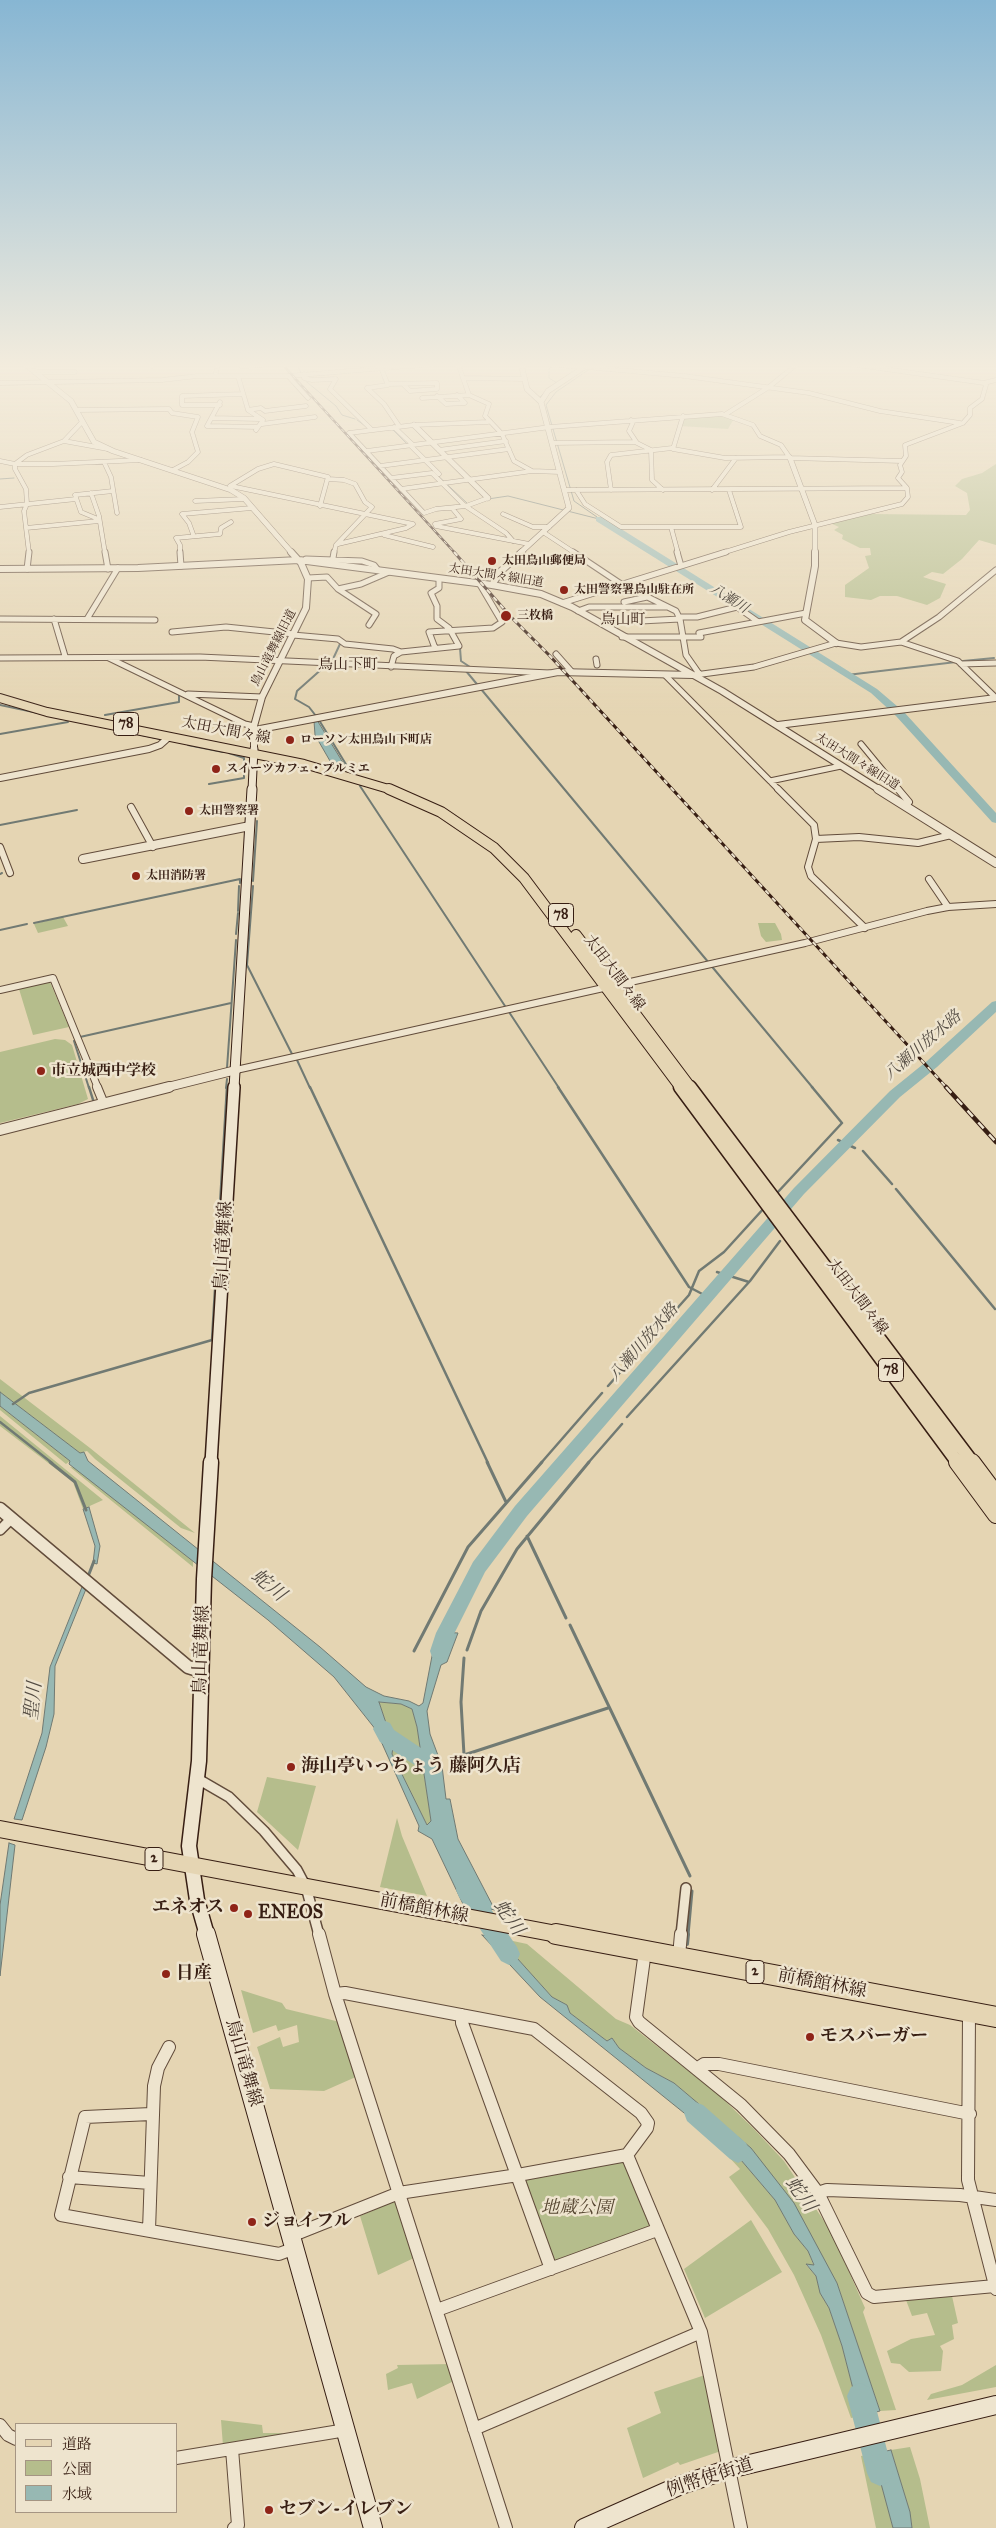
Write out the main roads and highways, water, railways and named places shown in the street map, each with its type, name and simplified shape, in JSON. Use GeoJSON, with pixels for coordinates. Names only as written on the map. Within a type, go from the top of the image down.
{"type":"FeatureCollection","features":[{"type":"Feature","properties":{"kind":"main road","name":"太田大間々線"},"geometry":{"type":"LineString","coordinates":[[0,693],[75,714],[254,751],[374,783],[441,812],[494,848],[524,878],[610,986],[774,1207],[996,1515]]}},
{"type":"Feature","properties":{"kind":"main road","name":"太田大間々線"},"geometry":{"type":"LineString","coordinates":[[0,698],[47,712],[169,737],[254,751]]}},
{"type":"Feature","properties":{"kind":"main road","name":"鳥山竜舞線"},"geometry":{"type":"LineString","coordinates":[[254,751],[204,1576],[198,1779],[190,1836],[191,1866],[198,1900],[373,2528]]}},
{"type":"Feature","properties":{"kind":"main road","name":"太田大間々線"},"geometry":{"type":"LineString","coordinates":[[786,1224],[996,1494]]}},
{"type":"Feature","properties":{"kind":"main road","name":"前橋館林線"},"geometry":{"type":"LineString","coordinates":[[0,1829],[996,2017]]}},
{"type":"Feature","properties":{"kind":"main road","name":"例幣使街道"},"geometry":{"type":"LineString","coordinates":[[584,2528],[681,2484],[730,2469],[996,2405]]}},
{"type":"Feature","properties":{"kind":"water"},"geometry":{"type":"Polygon","coordinates":[[[317,720],[345,766],[330,761],[315,735],[314,721],[317,720]]]}},
{"type":"Feature","properties":{"kind":"water"},"geometry":{"type":"Polygon","coordinates":[[[0,1392],[80,1453],[84,1452],[88,1461],[320,1647],[366,1687],[384,1696],[409,1701],[419,1706],[423,1703],[432,1656],[441,1632],[458,1633],[447,1662],[441,1665],[427,1711],[430,1734],[442,1766],[446,1799],[450,1799],[458,1839],[495,1910],[463,1904],[432,1839],[418,1831],[419,1826],[376,1730],[334,1677],[268,1620],[69,1464],[70,1461],[0,1406],[0,1392]],[[379,1702],[389,1732],[397,1742],[393,1747],[392,1754],[427,1825],[431,1821],[417,1727],[412,1709],[401,1704],[379,1702]]]}},
{"type":"Feature","properties":{"kind":"water"},"geometry":{"type":"Polygon","coordinates":[[[89,1507],[100,1546],[97,1564],[93,1563],[95,1546],[83,1509],[89,1507]]]}},
{"type":"Feature","properties":{"kind":"water"},"geometry":{"type":"Polygon","coordinates":[[[82,1587],[86,1589],[55,1666],[54,1714],[46,1747],[22,1820],[14,1819],[42,1733],[50,1667],[82,1587]]]}},
{"type":"Feature","properties":{"kind":"water"},"geometry":{"type":"Polygon","coordinates":[[[9,1843],[15,1845],[0,1976],[0,1905],[9,1843]]]}},
{"type":"Feature","properties":{"kind":"water"},"geometry":{"type":"Polygon","coordinates":[[[482,1935],[499,1938],[552,1997],[567,2005],[570,2013],[607,2041],[612,2038],[619,2048],[646,2068],[674,2083],[751,2148],[794,2203],[837,2283],[880,2411],[860,2416],[842,2346],[829,2308],[820,2293],[816,2276],[806,2264],[814,2265],[808,2251],[794,2234],[775,2200],[735,2153],[717,2139],[725,2135],[715,2124],[699,2125],[540,1997],[482,1935]]]}},
{"type":"Feature","properties":{"kind":"water"},"geometry":{"type":"Polygon","coordinates":[[[891,2450],[910,2512],[912,2528],[893,2528],[873,2454],[891,2450]]]}},
{"type":"Feature","properties":{"kind":"waterway"},"geometry":{"type":"LineString","coordinates":[[445,482],[468,504]]}},
{"type":"Feature","properties":{"kind":"waterway","name":"八瀬川"},"geometry":{"type":"LineString","coordinates":[[568,482],[574,501],[597,517]]}},
{"type":"Feature","properties":{"kind":"waterway"},"geometry":{"type":"LineString","coordinates":[[488,499],[508,496],[599,519]]}},
{"type":"Feature","properties":{"kind":"waterway","name":"八瀬川"},"geometry":{"type":"LineString","coordinates":[[599,519],[874,691],[900,714],[996,820]]}},
{"type":"Feature","properties":{"kind":"waterway"},"geometry":{"type":"LineString","coordinates":[[316,716],[309,707],[295,699],[297,691],[333,659],[340,644]]}},
{"type":"Feature","properties":{"kind":"waterway"},"geometry":{"type":"LineString","coordinates":[[460,648],[461,661],[470,667],[466,671],[813,1088]]}},
{"type":"Feature","properties":{"kind":"waterway"},"geometry":{"type":"LineString","coordinates":[[963,661],[994,658]]}},
{"type":"Feature","properties":{"kind":"waterway"},"geometry":{"type":"LineString","coordinates":[[847,675],[956,662]]}},
{"type":"Feature","properties":{"kind":"waterway"},"geometry":{"type":"LineString","coordinates":[[105,715],[179,702],[179,694]]}},
{"type":"Feature","properties":{"kind":"waterway"},"geometry":{"type":"LineString","coordinates":[[0,705],[161,739]]}},
{"type":"Feature","properties":{"kind":"waterway"},"geometry":{"type":"LineString","coordinates":[[319,720],[347,766]]}},
{"type":"Feature","properties":{"kind":"waterway"},"geometry":{"type":"LineString","coordinates":[[0,734],[68,722]]}},
{"type":"Feature","properties":{"kind":"waterway"},"geometry":{"type":"LineString","coordinates":[[188,745],[223,752]]}},
{"type":"Feature","properties":{"kind":"waterway"},"geometry":{"type":"LineString","coordinates":[[229,753],[244,758],[244,771]]}},
{"type":"Feature","properties":{"kind":"waterway"},"geometry":{"type":"LineString","coordinates":[[209,784],[244,778],[244,774]]}},
{"type":"Feature","properties":{"kind":"waterway"},"geometry":{"type":"LineString","coordinates":[[360,786],[505,1006]]}},
{"type":"Feature","properties":{"kind":"waterway"},"geometry":{"type":"LineString","coordinates":[[0,825],[77,810]]}},
{"type":"Feature","properties":{"kind":"waterway"},"geometry":{"type":"LineString","coordinates":[[253,881],[257,821]]}},
{"type":"Feature","properties":{"kind":"waterway"},"geometry":{"type":"LineString","coordinates":[[34,923],[240,879],[240,883]]}},
{"type":"Feature","properties":{"kind":"waterway"},"geometry":{"type":"LineString","coordinates":[[238,911],[239,886]]}},
{"type":"Feature","properties":{"kind":"waterway"},"geometry":{"type":"LineString","coordinates":[[253,886],[247,965],[292,1054]]}},
{"type":"Feature","properties":{"kind":"waterway"},"geometry":{"type":"LineString","coordinates":[[236,934],[238,913]]}},
{"type":"Feature","properties":{"kind":"waterway"},"geometry":{"type":"LineString","coordinates":[[0,930],[27,924]]}},
{"type":"Feature","properties":{"kind":"waterway"},"geometry":{"type":"LineString","coordinates":[[227,1068],[236,940]]}},
{"type":"Feature","properties":{"kind":"waterway"},"geometry":{"type":"LineString","coordinates":[[80,1037],[231,1003]]}},
{"type":"Feature","properties":{"kind":"waterway","name":"八瀬川放水路"},"geometry":{"type":"LineString","coordinates":[[439,1651],[445,1633],[479,1567],[521,1511],[799,1191],[895,1094],[932,1064],[996,1005]]}},
{"type":"Feature","properties":{"kind":"waterway"},"geometry":{"type":"LineString","coordinates":[[509,1012],[559,1088]]}},
{"type":"Feature","properties":{"kind":"waterway"},"geometry":{"type":"LineString","coordinates":[[74,1041],[89,1088]]}},
{"type":"Feature","properties":{"kind":"waterway"},"geometry":{"type":"LineString","coordinates":[[297,1060],[310,1088]]}},
{"type":"Feature","properties":{"kind":"waterway"},"geometry":{"type":"LineString","coordinates":[[226,1088],[227,1079]]}},
{"type":"Feature","properties":{"kind":"waterway"},"geometry":{"type":"LineString","coordinates":[[89,1087],[94,1103]]}},
{"type":"Feature","properties":{"kind":"waterway"},"geometry":{"type":"LineString","coordinates":[[13,1404],[29,1393],[212,1340],[227,1087]]}},
{"type":"Feature","properties":{"kind":"waterway"},"geometry":{"type":"LineString","coordinates":[[310,1087],[488,1463]]}},
{"type":"Feature","properties":{"kind":"waterway"},"geometry":{"type":"LineString","coordinates":[[558,1087],[692,1288]]}},
{"type":"Feature","properties":{"kind":"waterway"},"geometry":{"type":"LineString","coordinates":[[777,1193],[842,1123],[812,1087]]}},
{"type":"Feature","properties":{"kind":"waterway","name":"八瀬川放水路"},"geometry":{"type":"LineString","coordinates":[[838,1140],[855,1148]]}},
{"type":"Feature","properties":{"kind":"waterway"},"geometry":{"type":"LineString","coordinates":[[863,1151],[892,1184]]}},
{"type":"Feature","properties":{"kind":"waterway"},"geometry":{"type":"LineString","coordinates":[[896,1189],[995,1309]]}},
{"type":"Feature","properties":{"kind":"waterway"},"geometry":{"type":"LineString","coordinates":[[692,1288],[699,1271],[724,1252],[765,1207]]}},
{"type":"Feature","properties":{"kind":"waterway"},"geometry":{"type":"LineString","coordinates":[[627,1417],[750,1281],[780,1241]]}},
{"type":"Feature","properties":{"kind":"waterway"},"geometry":{"type":"LineString","coordinates":[[717,1272],[749,1282]]}},
{"type":"Feature","properties":{"kind":"waterway"},"geometry":{"type":"LineString","coordinates":[[608,1386],[689,1295],[692,1288]]}},
{"type":"Feature","properties":{"kind":"waterway"},"geometry":{"type":"LineString","coordinates":[[692,1288],[708,1297]]}},
{"type":"Feature","properties":{"kind":"waterway"},"geometry":{"type":"LineString","coordinates":[[541,1463],[602,1393]]}},
{"type":"Feature","properties":{"kind":"waterway","name":"聖川"},"geometry":{"type":"LineString","coordinates":[[0,1422],[52,1463]]}},
{"type":"Feature","properties":{"kind":"waterway"},"geometry":{"type":"LineString","coordinates":[[588,1463],[622,1424]]}},
{"type":"Feature","properties":{"kind":"waterway","name":"聖川"},"geometry":{"type":"LineString","coordinates":[[50,1462],[75,1482],[86,1510]]}},
{"type":"Feature","properties":{"kind":"waterway"},"geometry":{"type":"LineString","coordinates":[[487,1462],[506,1502]]}},
{"type":"Feature","properties":{"kind":"waterway"},"geometry":{"type":"LineString","coordinates":[[414,1651],[468,1547],[542,1462]]}},
{"type":"Feature","properties":{"kind":"waterway"},"geometry":{"type":"LineString","coordinates":[[527,1537],[589,1462]]}},
{"type":"Feature","properties":{"kind":"waterway"},"geometry":{"type":"LineString","coordinates":[[467,1650],[481,1611],[517,1549],[527,1537]]}},
{"type":"Feature","properties":{"kind":"waterway"},"geometry":{"type":"LineString","coordinates":[[527,1537],[566,1618]]}},
{"type":"Feature","properties":{"kind":"waterway","name":"聖川"},"geometry":{"type":"LineString","coordinates":[[89,1574],[94,1561]]}},
{"type":"Feature","properties":{"kind":"waterway"},"geometry":{"type":"LineString","coordinates":[[570,1625],[690,1876]]}},
{"type":"Feature","properties":{"kind":"waterway"},"geometry":{"type":"LineString","coordinates":[[464,1658],[461,1702],[464,1755],[608,1708]]}},
{"type":"Feature","properties":{"kind":"waterway","name":"蛇川"},"geometry":{"type":"LineString","coordinates":[[383,1729],[387,1736],[429,1764]]}},
{"type":"Feature","properties":{"kind":"waterway","name":"蛇川"},"geometry":{"type":"LineString","coordinates":[[466,1890],[509,1954]]}},
{"type":"Feature","properties":{"kind":"waterway"},"geometry":{"type":"LineString","coordinates":[[688,1935],[692,1891]]}},
{"type":"Feature","properties":{"kind":"waterway"},"geometry":{"type":"LineString","coordinates":[[687,1944],[688,1934]]}},
{"type":"Feature","properties":{"kind":"waterway","name":"蛇川"},"geometry":{"type":"LineString","coordinates":[[695,2113],[738,2151]]}},
{"type":"Feature","properties":{"kind":"waterway","name":"蛇川"},"geometry":{"type":"LineString","coordinates":[[860,2396],[880,2473]]}},
{"type":"Feature","properties":{"kind":"railway"},"geometry":{"type":"LineString","coordinates":[[390,482],[455,553]]}},
{"type":"Feature","properties":{"kind":"railway"},"geometry":{"type":"LineString","coordinates":[[454,552],[511,617],[549,655],[947,1088]]}},
{"type":"Feature","properties":{"kind":"railway"},"geometry":{"type":"LineString","coordinates":[[946,1087],[996,1142]]}},
{"type":"Feature","properties":{"kind":"place","name":"太田鳥山郵便局"},"geometry":{"type":"Point","coordinates":[492,561]}},
{"type":"Feature","properties":{"kind":"place","name":"太田警察署鳥山駐在所"},"geometry":{"type":"Point","coordinates":[564,590]}},
{"type":"Feature","properties":{"kind":"place","name":"三枚橋"},"geometry":{"type":"Point","coordinates":[506,616]}},
{"type":"Feature","properties":{"kind":"place","name":"ローソン太田鳥山下町店"},"geometry":{"type":"Point","coordinates":[290,740]}},
{"type":"Feature","properties":{"kind":"place","name":"スイーツカフェ・プルミエ"},"geometry":{"type":"Point","coordinates":[216,769]}},
{"type":"Feature","properties":{"kind":"place","name":"太田警察署"},"geometry":{"type":"Point","coordinates":[189,811]}},
{"type":"Feature","properties":{"kind":"place","name":"太田消防署"},"geometry":{"type":"Point","coordinates":[136,876]}},
{"type":"Feature","properties":{"kind":"place","name":"市立城西中学校"},"geometry":{"type":"Point","coordinates":[41,1071]}},
{"type":"Feature","properties":{"kind":"place","name":"海山亭いっちょう 藤阿久店"},"geometry":{"type":"Point","coordinates":[291,1767]}},
{"type":"Feature","properties":{"kind":"place","name":"エネオス"},"geometry":{"type":"Point","coordinates":[234,1908]}},
{"type":"Feature","properties":{"kind":"place","name":"ENEOS"},"geometry":{"type":"Point","coordinates":[248,1914]}},
{"type":"Feature","properties":{"kind":"place","name":"日産"},"geometry":{"type":"Point","coordinates":[166,1974]}},
{"type":"Feature","properties":{"kind":"place","name":"モスバーガー"},"geometry":{"type":"Point","coordinates":[810,2037]}},
{"type":"Feature","properties":{"kind":"place","name":"ジョイフル"},"geometry":{"type":"Point","coordinates":[252,2222]}},
{"type":"Feature","properties":{"kind":"place","name":"セブン-イレブン"},"geometry":{"type":"Point","coordinates":[269,2510]}},
{"type":"Feature","properties":{"kind":"district","name":"鳥山町"},"geometry":{"type":"Point","coordinates":[623,620]}},
{"type":"Feature","properties":{"kind":"district","name":"鳥山下町"},"geometry":{"type":"Point","coordinates":[348,665]}},
{"type":"Feature","properties":{"kind":"park label","name":"地蔵公園"},"geometry":{"type":"Point","coordinates":[577,2209]}}]}
